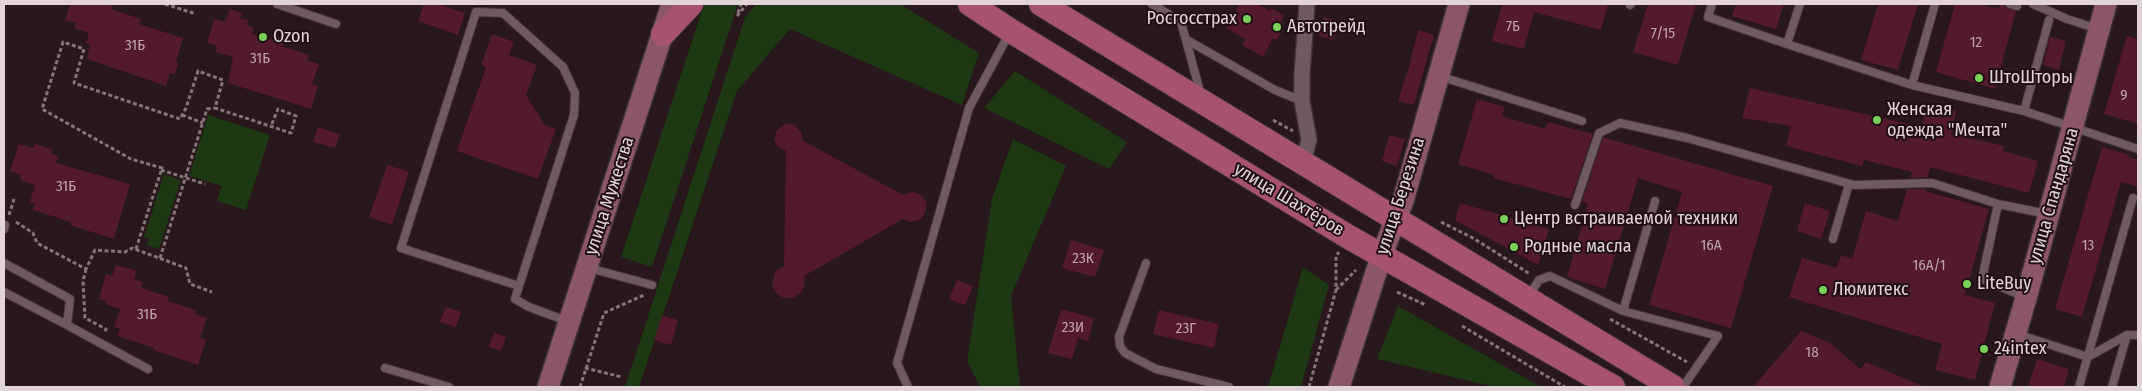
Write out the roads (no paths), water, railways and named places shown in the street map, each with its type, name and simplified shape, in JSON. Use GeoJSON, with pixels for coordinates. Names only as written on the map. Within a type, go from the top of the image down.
{"type":"FeatureCollection","features":[{"type":"Feature","properties":{"kind":"main road"},"geometry":{"type":"LineString","coordinates":[[663,34],[691,4]]}},
{"type":"Feature","properties":{"kind":"main road","name":"улица Шахтёров"},"geometry":{"type":"LineString","coordinates":[[970,4],[1011,31],[1348,236],[1613,387]]}},
{"type":"Feature","properties":{"kind":"main road"},"geometry":{"type":"LineString","coordinates":[[1041,4],[1673,387]]}},
{"type":"Feature","properties":{"kind":"street","name":"улица Мужества"},"geometry":{"type":"LineString","coordinates":[[548,387],[672,4]]}},
{"type":"Feature","properties":{"kind":"street"},"geometry":{"type":"LineString","coordinates":[[1303,162],[1309,140],[1302,101],[1307,4]]}},
{"type":"Feature","properties":{"kind":"street","name":"улица Березина"},"geometry":{"type":"LineString","coordinates":[[1339,387],[1382,254],[1396,218],[1439,76],[1458,4]]}},
{"type":"Feature","properties":{"kind":"street","name":"улица Спандаряна"},"geometry":{"type":"LineString","coordinates":[[2000,387],[2106,4]]}},
{"type":"Feature","properties":{"kind":"lane"},"geometry":{"type":"LineString","coordinates":[[277,4],[336,24]]}},
{"type":"Feature","properties":{"kind":"lane"},"geometry":{"type":"LineString","coordinates":[[1152,4],[1181,22],[1198,77],[1203,101]]}},
{"type":"Feature","properties":{"kind":"lane"},"geometry":{"type":"LineString","coordinates":[[1712,4],[1708,17],[1787,44],[1912,84],[2024,111],[2138,149]]}},
{"type":"Feature","properties":{"kind":"lane"},"geometry":{"type":"LineString","coordinates":[[1787,44],[1800,4]]}},
{"type":"Feature","properties":{"kind":"lane"},"geometry":{"type":"LineString","coordinates":[[1912,84],[1935,4]]}},
{"type":"Feature","properties":{"kind":"lane"},"geometry":{"type":"LineString","coordinates":[[2033,4],[2067,19],[2100,30]]}},
{"type":"Feature","properties":{"kind":"lane"},"geometry":{"type":"LineString","coordinates":[[519,286],[400,248],[476,12],[503,13],[563,67],[575,93],[574,115],[515,299],[529,307],[569,322]]}},
{"type":"Feature","properties":{"kind":"lane"},"geometry":{"type":"LineString","coordinates":[[2024,111],[2049,20]]}},
{"type":"Feature","properties":{"kind":"lane"},"geometry":{"type":"LineString","coordinates":[[908,387],[896,362],[966,117],[969,108],[1011,31]]}},
{"type":"Feature","properties":{"kind":"lane"},"geometry":{"type":"LineString","coordinates":[[1187,40],[1275,90],[1302,101]]}},
{"type":"Feature","properties":{"kind":"lane"},"geometry":{"type":"LineString","coordinates":[[1439,76],[1582,121]]}},
{"type":"Feature","properties":{"kind":"lane"},"geometry":{"type":"LineString","coordinates":[[1575,205],[1599,133],[1620,123],[1687,138],[1849,184],[1932,183],[1998,204],[2048,214]]}},
{"type":"Feature","properties":{"kind":"lane"},"geometry":{"type":"LineString","coordinates":[[1834,239],[1849,184]]}},
{"type":"Feature","properties":{"kind":"lane"},"geometry":{"type":"LineString","coordinates":[[2079,387],[2133,198]]}},
{"type":"Feature","properties":{"kind":"lane"},"geometry":{"type":"LineString","coordinates":[[1623,311],[1655,201]]}},
{"type":"Feature","properties":{"kind":"lane"},"geometry":{"type":"LineString","coordinates":[[1998,204],[1982,279],[2026,298]]}},
{"type":"Feature","properties":{"kind":"lane"},"geometry":{"type":"LineString","coordinates":[[4,263],[70,299],[67,325]]}},
{"type":"Feature","properties":{"kind":"lane"},"geometry":{"type":"LineString","coordinates":[[1146,263],[1119,337],[1120,346],[1124,353],[1156,369],[1229,387]]}},
{"type":"Feature","properties":{"kind":"lane"},"geometry":{"type":"LineString","coordinates":[[587,268],[651,289]]}},
{"type":"Feature","properties":{"kind":"lane"},"geometry":{"type":"LineString","coordinates":[[1527,298],[1539,280],[1550,276],[1623,311],[1718,336],[1683,387]]}},
{"type":"Feature","properties":{"kind":"lane"},"geometry":{"type":"LineString","coordinates":[[4,292],[148,369]]}},
{"type":"Feature","properties":{"kind":"lane"},"geometry":{"type":"LineString","coordinates":[[2015,334],[2088,358],[2127,335],[2138,335]]}},
{"type":"Feature","properties":{"kind":"lane"},"geometry":{"type":"LineString","coordinates":[[2112,387],[2127,335]]}},
{"type":"Feature","properties":{"kind":"lane"},"geometry":{"type":"LineString","coordinates":[[385,368],[449,387]]}},
{"type":"Feature","properties":{"kind":"place","name":"Росгосстрах"},"geometry":{"type":"Point","coordinates":[1247,19]}},
{"type":"Feature","properties":{"kind":"place","name":"Автотрейд"},"geometry":{"type":"Point","coordinates":[1277,27]}},
{"type":"Feature","properties":{"kind":"place","name":"Ozon"},"geometry":{"type":"Point","coordinates":[263,37]}},
{"type":"Feature","properties":{"kind":"place","name":"ШтоШторы"},"geometry":{"type":"Point","coordinates":[1979,78]}},
{"type":"Feature","properties":{"kind":"place","name":"Женская одежда \"Мечта\""},"geometry":{"type":"Point","coordinates":[1877,120]}},
{"type":"Feature","properties":{"kind":"place","name":"Центр встраиваемой техники"},"geometry":{"type":"Point","coordinates":[1504,219]}},
{"type":"Feature","properties":{"kind":"place","name":"Родные масла"},"geometry":{"type":"Point","coordinates":[1514,247]}},
{"type":"Feature","properties":{"kind":"place","name":"LiteBuy"},"geometry":{"type":"Point","coordinates":[1967,284]}},
{"type":"Feature","properties":{"kind":"place","name":"Люмитекс"},"geometry":{"type":"Point","coordinates":[1823,290]}},
{"type":"Feature","properties":{"kind":"place","name":"24intex"},"geometry":{"type":"Point","coordinates":[1984,349]}}]}
